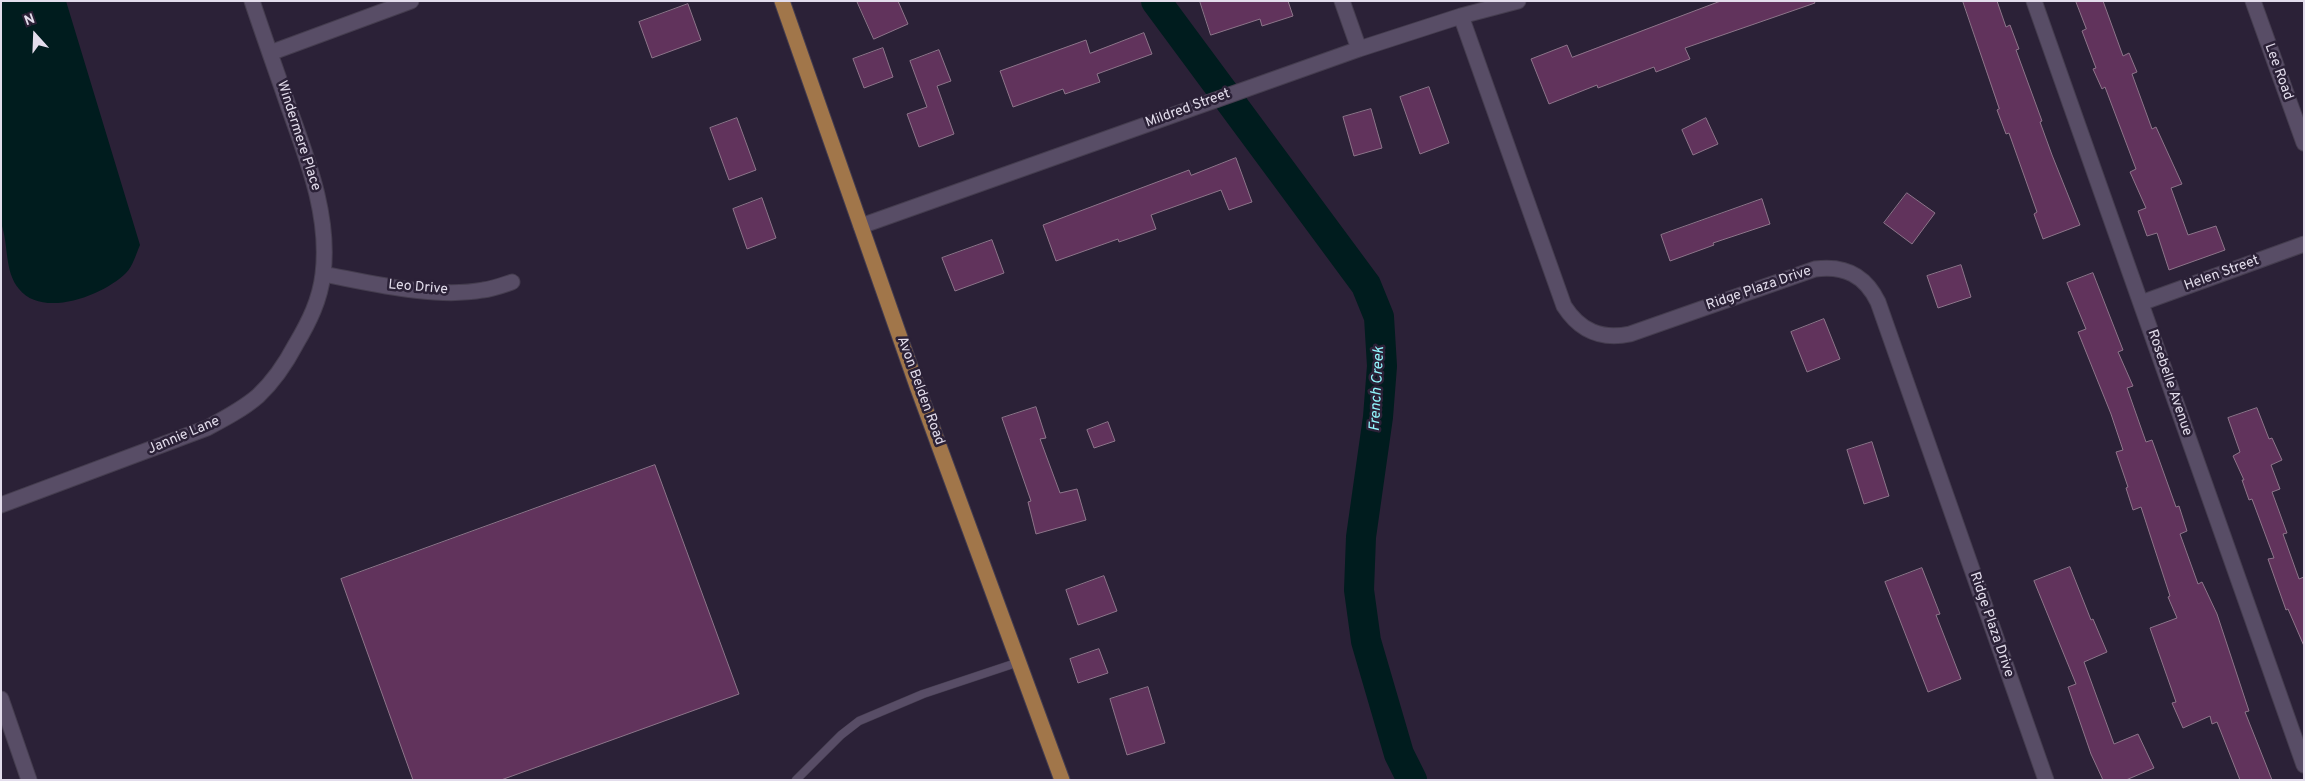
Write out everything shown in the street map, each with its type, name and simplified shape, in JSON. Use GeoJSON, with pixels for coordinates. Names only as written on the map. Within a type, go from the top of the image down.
{"type":"FeatureCollection","features":[{"type":"Feature","properties":{"kind":"main road","name":"Avon Belden Road"},"geometry":{"type":"LineString","coordinates":[[782,1],[861,226],[1062,780]]}},
{"type":"Feature","properties":{"kind":"street","name":"Windermere Place"},"geometry":{"type":"LineString","coordinates":[[252,1],[309,166],[318,199],[324,237],[323,274]]}},
{"type":"Feature","properties":{"kind":"street"},"geometry":{"type":"LineString","coordinates":[[270,53],[411,1]]}},
{"type":"Feature","properties":{"kind":"street"},"geometry":{"type":"LineString","coordinates":[[1342,1],[1359,49]]}},
{"type":"Feature","properties":{"kind":"street","name":"Mildred Street"},"geometry":{"type":"LineString","coordinates":[[861,226],[1359,49],[1461,16],[1518,1]]}},
{"type":"Feature","properties":{"kind":"street","name":"Rosebelle Avenue"},"geometry":{"type":"LineString","coordinates":[[2034,1],[2304,765]]}},
{"type":"Feature","properties":{"kind":"street","name":"Lee Road"},"geometry":{"type":"LineString","coordinates":[[2253,1],[2304,143]]}},
{"type":"Feature","properties":{"kind":"street","name":"Ridge Plaza Drive"},"geometry":{"type":"LineString","coordinates":[[1461,16],[1564,306],[1571,318],[1582,327],[1602,336],[1616,337],[1630,334],[1815,268],[1842,269],[1855,274],[1866,283],[1878,302],[2046,780]]}},
{"type":"Feature","properties":{"kind":"street","name":"Helen Street"},"geometry":{"type":"LineString","coordinates":[[2140,303],[2304,244]]}},
{"type":"Feature","properties":{"kind":"street","name":"Leo Drive"},"geometry":{"type":"LineString","coordinates":[[323,274],[393,286],[449,292],[482,291],[512,282]]}},
{"type":"Feature","properties":{"kind":"street","name":"Jannie Lane"},"geometry":{"type":"LineString","coordinates":[[1,505],[207,428],[258,396],[276,376],[308,324],[318,300],[323,274]]}},
{"type":"Feature","properties":{"kind":"street"},"geometry":{"type":"LineString","coordinates":[[1,699],[29,780]]}},
{"type":"Feature","properties":{"kind":"lane"},"geometry":{"type":"LineString","coordinates":[[796,780],[841,735],[859,721],[924,694],[1019,662]]}},
{"type":"Feature","properties":{"kind":"shaded area"},"geometry":{"type":"Polygon","coordinates":[[[1,1],[66,1],[140,245],[126,273],[116,281],[89,296],[58,303],[43,302],[30,298],[19,289],[11,274],[1,223],[1,1]]]}},
{"type":"Feature","properties":{"kind":"building"},"geometry":{"type":"Polygon","coordinates":[[[857,1],[898,1],[908,24],[874,39],[857,1]]]}},
{"type":"Feature","properties":{"kind":"building"},"geometry":{"type":"Polygon","coordinates":[[[1200,1],[1288,1],[1293,16],[1262,26],[1260,19],[1211,35],[1200,1]]]}},
{"type":"Feature","properties":{"kind":"building"},"geometry":{"type":"Polygon","coordinates":[[[1721,1],[1814,1],[1815,3],[1685,48],[1690,59],[1656,72],[1654,67],[1598,88],[1597,85],[1549,104],[1531,59],[1567,45],[1572,57],[1721,1]]]}},
{"type":"Feature","properties":{"kind":"building"},"geometry":{"type":"Polygon","coordinates":[[[1963,1],[1997,1],[2006,27],[2010,25],[2019,49],[2016,50],[2042,121],[2040,122],[2080,225],[2043,239],[2034,214],[2037,212],[2009,133],[2006,134],[1997,110],[1999,109],[1963,1]]]}},
{"type":"Feature","properties":{"kind":"building"},"geometry":{"type":"Polygon","coordinates":[[[2076,1],[2103,1],[2123,56],[2129,53],[2137,72],[2132,74],[2152,129],[2156,127],[2182,184],[2171,188],[2188,235],[2216,226],[2225,250],[2169,270],[2157,233],[2147,236],[2138,211],[2146,208],[2130,172],[2136,169],[2105,87],[2102,89],[2093,69],[2096,68],[2082,31],[2086,29],[2076,1]]]}},
{"type":"Feature","properties":{"kind":"building"},"geometry":{"type":"Polygon","coordinates":[[[688,4],[701,40],[652,58],[639,22],[688,4]]]}},
{"type":"Feature","properties":{"kind":"building"},"geometry":{"type":"Polygon","coordinates":[[[1144,33],[1152,54],[1097,74],[1100,82],[1065,94],[1063,89],[1013,107],[1000,71],[1086,40],[1090,53],[1144,33]]]}},
{"type":"Feature","properties":{"kind":"building"},"geometry":{"type":"Polygon","coordinates":[[[883,48],[893,77],[864,88],[853,59],[883,48]]]}},
{"type":"Feature","properties":{"kind":"building"},"geometry":{"type":"Polygon","coordinates":[[[939,50],[951,81],[937,86],[954,134],[919,147],[907,114],[927,107],[910,61],[939,50]]]}},
{"type":"Feature","properties":{"kind":"building"},"geometry":{"type":"Polygon","coordinates":[[[1429,87],[1449,143],[1420,154],[1400,97],[1429,87]]]}},
{"type":"Feature","properties":{"kind":"building"},"geometry":{"type":"Polygon","coordinates":[[[1371,109],[1382,148],[1354,156],[1343,117],[1371,109]]]}},
{"type":"Feature","properties":{"kind":"building"},"geometry":{"type":"Polygon","coordinates":[[[737,118],[756,170],[729,180],[710,128],[737,118]]]}},
{"type":"Feature","properties":{"kind":"building"},"geometry":{"type":"Polygon","coordinates":[[[1706,118],[1718,144],[1693,155],[1682,130],[1706,118]]]}},
{"type":"Feature","properties":{"kind":"building"},"geometry":{"type":"Polygon","coordinates":[[[1236,158],[1252,202],[1229,210],[1221,190],[1151,215],[1156,229],[1119,242],[1118,239],[1056,261],[1043,225],[1189,170],[1191,175],[1236,158]]]}},
{"type":"Feature","properties":{"kind":"building"},"geometry":{"type":"Polygon","coordinates":[[[1907,193],[1935,213],[1912,244],[1884,223],[1907,193]]]}},
{"type":"Feature","properties":{"kind":"building"},"geometry":{"type":"Polygon","coordinates":[[[762,198],[776,238],[747,249],[733,209],[762,198]]]}},
{"type":"Feature","properties":{"kind":"building"},"geometry":{"type":"Polygon","coordinates":[[[1762,199],[1770,224],[1713,243],[1714,245],[1670,261],[1661,235],[1762,199]]]}},
{"type":"Feature","properties":{"kind":"building"},"geometry":{"type":"Polygon","coordinates":[[[992,240],[1004,273],[955,291],[942,258],[992,240]]]}},
{"type":"Feature","properties":{"kind":"building"},"geometry":{"type":"Polygon","coordinates":[[[1961,265],[1971,297],[1938,308],[1927,276],[1961,265]]]}},
{"type":"Feature","properties":{"kind":"building"},"geometry":{"type":"Polygon","coordinates":[[[2093,273],[2123,350],[2118,352],[2133,386],[2127,388],[2146,442],[2152,440],[2176,507],[2179,506],[2187,531],[2180,534],[2198,584],[2202,582],[2217,614],[2249,711],[2245,712],[2272,780],[2240,780],[2217,722],[2212,724],[2210,716],[2183,728],[2172,703],[2176,702],[2150,628],[2177,618],[2168,597],[2170,596],[2141,507],[2133,510],[2126,488],[2128,487],[2116,452],[2123,450],[2111,414],[2078,332],[2086,329],[2067,283],[2093,273]]]}},
{"type":"Feature","properties":{"kind":"building"},"geometry":{"type":"Polygon","coordinates":[[[1824,319],[1840,359],[1807,372],[1791,332],[1824,319]]]}},
{"type":"Feature","properties":{"kind":"building"},"geometry":{"type":"Polygon","coordinates":[[[1036,407],[1046,438],[1040,439],[1060,493],[1077,489],[1086,520],[1036,534],[1028,502],[1031,501],[1002,418],[1036,407]]]}},
{"type":"Feature","properties":{"kind":"building"},"geometry":{"type":"Polygon","coordinates":[[[2257,408],[2269,439],[2272,438],[2282,460],[2271,465],[2280,489],[2272,492],[2287,533],[2283,534],[2299,579],[2304,577],[2304,646],[2288,609],[2286,610],[2268,559],[2274,558],[2252,499],[2249,500],[2242,480],[2244,480],[2233,456],[2240,452],[2228,418],[2257,408]]]}},
{"type":"Feature","properties":{"kind":"building"},"geometry":{"type":"Polygon","coordinates":[[[1108,422],[1115,441],[1094,448],[1087,430],[1108,422]]]}},
{"type":"Feature","properties":{"kind":"building"},"geometry":{"type":"Polygon","coordinates":[[[1872,442],[1889,496],[1864,504],[1847,450],[1872,442]]]}},
{"type":"Feature","properties":{"kind":"building"},"geometry":{"type":"Polygon","coordinates":[[[655,465],[739,694],[501,780],[413,780],[341,579],[655,465]]]}},
{"type":"Feature","properties":{"kind":"building"},"geometry":{"type":"Polygon","coordinates":[[[2070,567],[2091,620],[2093,619],[2107,652],[2084,662],[2114,744],[2138,734],[2154,768],[2126,780],[2103,780],[2091,754],[2068,687],[2076,684],[2034,581],[2070,567]]]}},
{"type":"Feature","properties":{"kind":"building"},"geometry":{"type":"Polygon","coordinates":[[[1922,568],[1940,614],[1936,615],[1961,679],[1928,692],[1885,582],[1922,568]]]}},
{"type":"Feature","properties":{"kind":"building"},"geometry":{"type":"Polygon","coordinates":[[[1104,576],[1117,611],[1078,625],[1066,590],[1104,576]]]}},
{"type":"Feature","properties":{"kind":"building"},"geometry":{"type":"Polygon","coordinates":[[[1099,649],[1108,673],[1078,683],[1070,659],[1099,649]]]}},
{"type":"Feature","properties":{"kind":"building"},"geometry":{"type":"Polygon","coordinates":[[[1148,687],[1165,743],[1127,755],[1110,699],[1148,687]]]}},
{"type":"Feature","properties":{"kind":"waterway","name":"French Creek"},"geometry":{"type":"LineString","coordinates":[[1156,1],[1366,285],[1379,317],[1382,366],[1378,417],[1361,537],[1359,590],[1366,641],[1399,754],[1412,780]]}}]}
